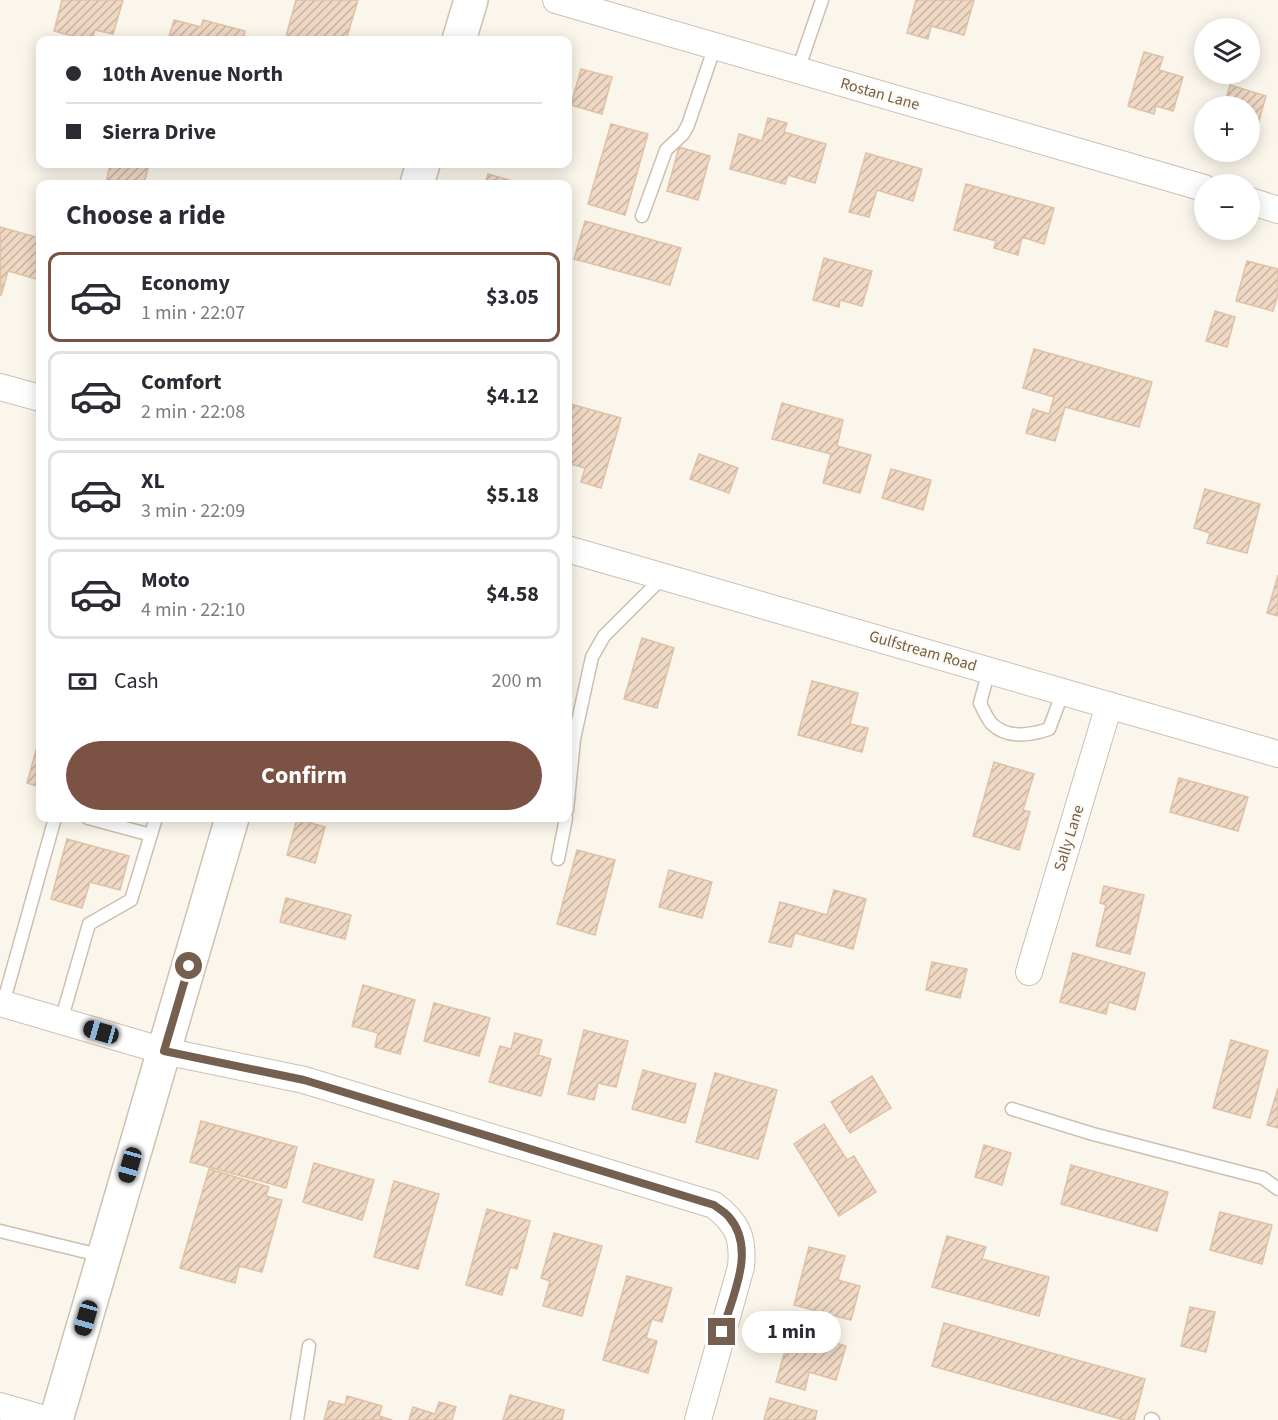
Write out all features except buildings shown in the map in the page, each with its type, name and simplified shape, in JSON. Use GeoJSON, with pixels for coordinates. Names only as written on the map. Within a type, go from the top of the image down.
{"type":"FeatureCollection","features":[{"type":"Feature","properties":{"kind":"street"},"geometry":{"type":"LineString","coordinates":[[460,36],[471,0]]}},
{"type":"Feature","properties":{"kind":"street","name":"Rostan Lane"},"geometry":{"type":"LineString","coordinates":[[556,0],[1194,185]]}},
{"type":"Feature","properties":{"kind":"street"},"geometry":{"type":"LineString","coordinates":[[1260,204],[1278,210]]}},
{"type":"Feature","properties":{"kind":"street"},"geometry":{"type":"LineString","coordinates":[[0,387],[36,397]]}},
{"type":"Feature","properties":{"kind":"street","name":"Gulfstream Road"},"geometry":{"type":"LineString","coordinates":[[572,550],[1278,754]]}},
{"type":"Feature","properties":{"kind":"street","name":"Sally Lane"},"geometry":{"type":"LineString","coordinates":[[1029,972],[1109,705]]}},
{"type":"Feature","properties":{"kind":"street"},"geometry":{"type":"LineString","coordinates":[[56,1420],[231,822]]}},
{"type":"Feature","properties":{"kind":"street"},"geometry":{"type":"LineString","coordinates":[[1,1004],[164,1051],[304,1080],[714,1205],[728,1216],[738,1231],[743,1249],[741,1267],[698,1420]]}},
{"type":"Feature","properties":{"kind":"street"},"geometry":{"type":"LineString","coordinates":[[0,1406],[48,1420]]}},
{"type":"Feature","properties":{"kind":"lane"},"geometry":{"type":"LineString","coordinates":[[798,70],[822,0]]}},
{"type":"Feature","properties":{"kind":"lane"},"geometry":{"type":"LineString","coordinates":[[642,216],[666,150],[683,134],[688,125],[715,46]]}},
{"type":"Feature","properties":{"kind":"lane"},"geometry":{"type":"LineString","coordinates":[[572,759],[574,739],[592,657],[604,636],[664,576]]}},
{"type":"Feature","properties":{"kind":"lane"},"geometry":{"type":"LineString","coordinates":[[989,670],[980,702],[992,724],[1005,732],[1034,735],[1049,729],[1063,692]]}},
{"type":"Feature","properties":{"kind":"lane"},"geometry":{"type":"LineString","coordinates":[[1,1004],[54,822]]}},
{"type":"Feature","properties":{"kind":"lane"},"geometry":{"type":"LineString","coordinates":[[103,822],[151,835]]}},
{"type":"Feature","properties":{"kind":"lane"},"geometry":{"type":"LineString","coordinates":[[61,1021],[90,924],[131,900],[155,822]]}},
{"type":"Feature","properties":{"kind":"lane"},"geometry":{"type":"LineString","coordinates":[[558,859],[565,822]]}},
{"type":"Feature","properties":{"kind":"lane"},"geometry":{"type":"LineString","coordinates":[[1012,1109],[1094,1134],[1263,1178],[1278,1189]]}},
{"type":"Feature","properties":{"kind":"lane"},"geometry":{"type":"LineString","coordinates":[[0,1231],[104,1257]]}},
{"type":"Feature","properties":{"kind":"lane"},"geometry":{"type":"LineString","coordinates":[[297,1420],[309,1346]]}},
{"type":"Feature","properties":{"kind":"route"},"geometry":{"type":"LineString","coordinates":[[189,966],[164,1051],[304,1080],[714,1205],[728,1216],[738,1231],[743,1249],[741,1267],[722,1332]]}}]}
